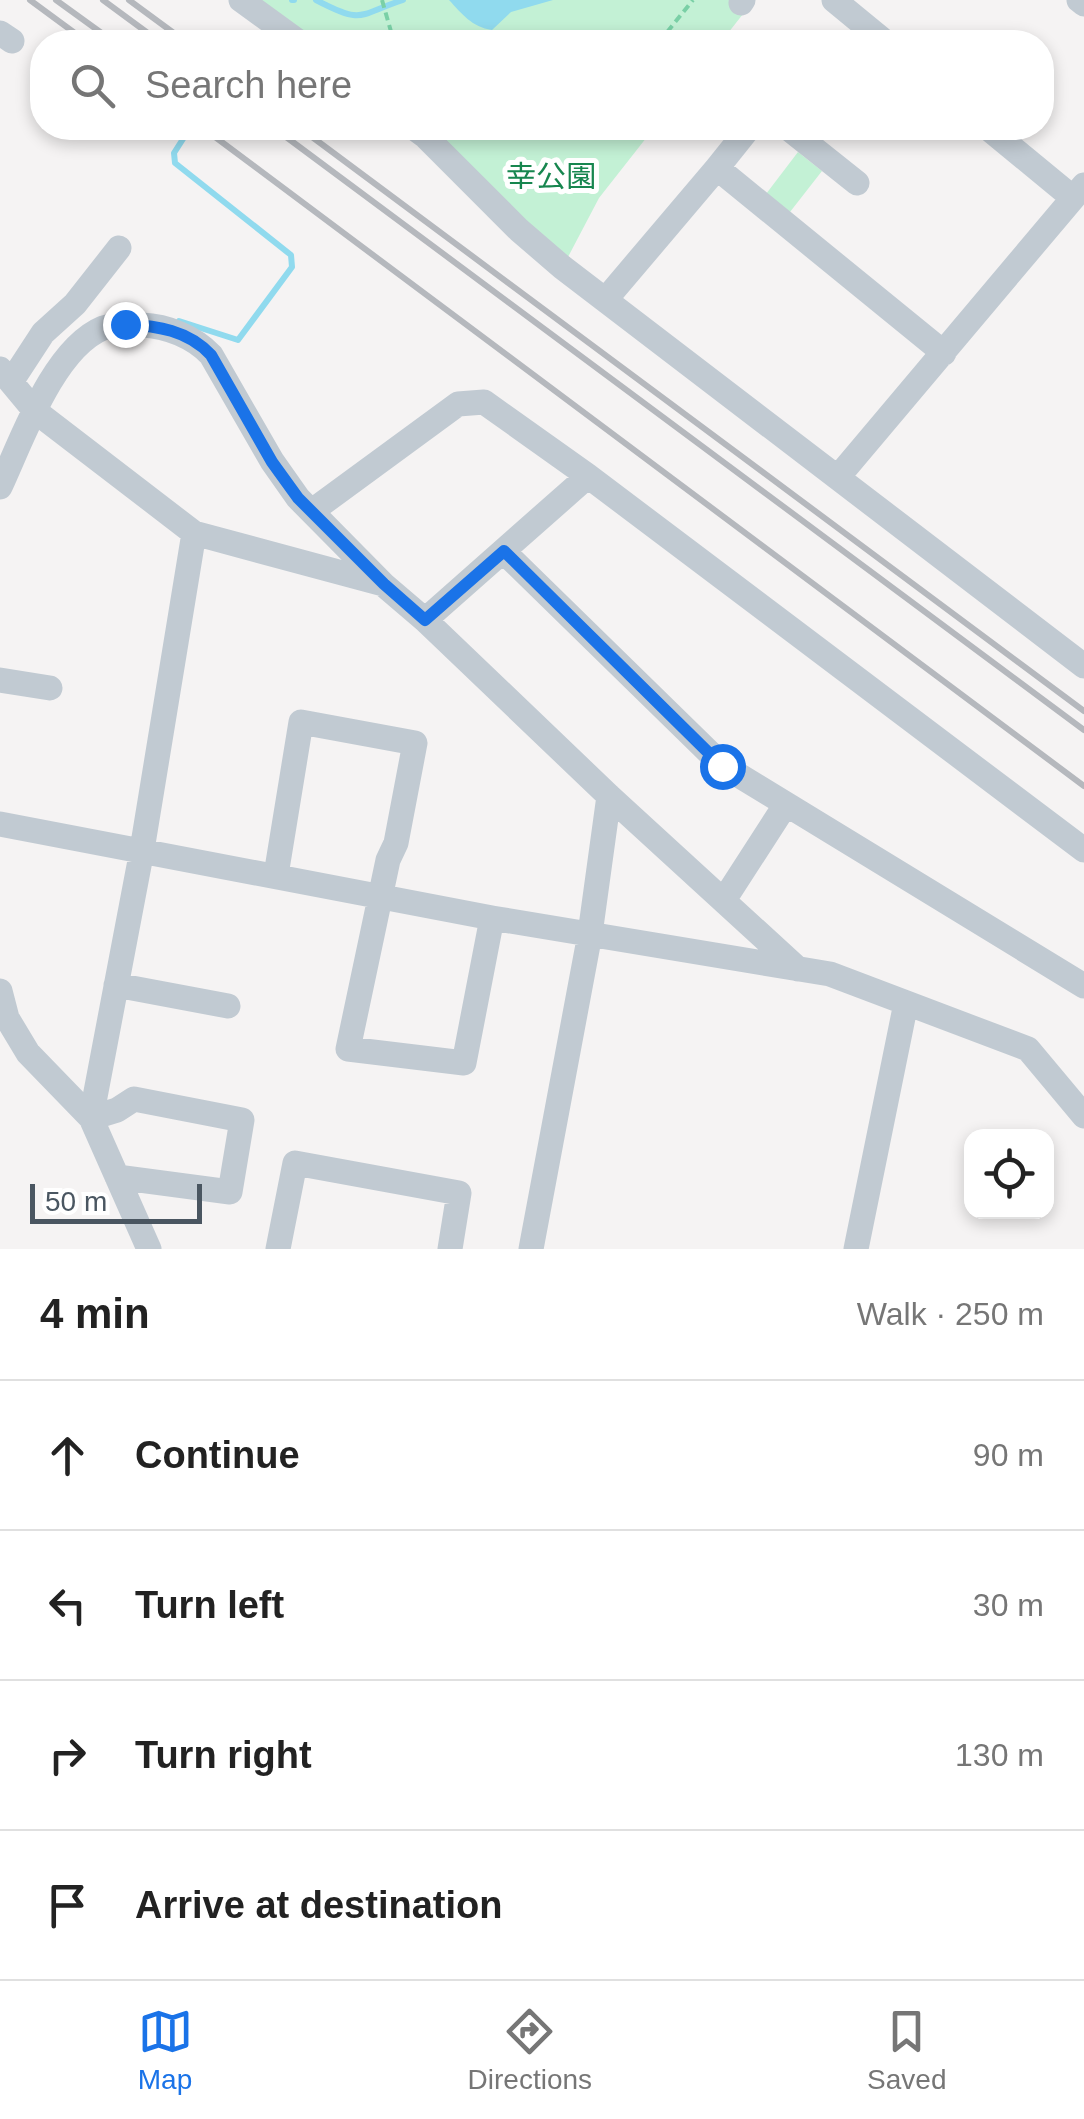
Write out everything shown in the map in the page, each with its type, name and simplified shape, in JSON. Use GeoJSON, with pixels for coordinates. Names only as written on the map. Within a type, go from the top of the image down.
{"type":"FeatureCollection","features":[{"type":"Feature","properties":{"kind":"street"},"geometry":{"type":"LineString","coordinates":[[241,0],[282,30]]}},
{"type":"Feature","properties":{"kind":"street"},"geometry":{"type":"LineString","coordinates":[[834,0],[871,30]]}},
{"type":"Feature","properties":{"kind":"street"},"geometry":{"type":"LineString","coordinates":[[429,140],[562,267],[1084,666]]}},
{"type":"Feature","properties":{"kind":"street"},"geometry":{"type":"LineString","coordinates":[[606,299],[740,140]]}},
{"type":"Feature","properties":{"kind":"street"},"geometry":{"type":"LineString","coordinates":[[803,140],[857,183]]}},
{"type":"Feature","properties":{"kind":"street"},"geometry":{"type":"LineString","coordinates":[[838,478],[1078,192],[1005,140]]}},
{"type":"Feature","properties":{"kind":"street"},"geometry":{"type":"LineString","coordinates":[[718,168],[944,353]]}},
{"type":"Feature","properties":{"kind":"street"},"geometry":{"type":"LineString","coordinates":[[0,487],[20,393],[43,333],[75,304],[120,248]]}},
{"type":"Feature","properties":{"kind":"street"},"geometry":{"type":"LineString","coordinates":[[20,393],[55,372],[78,346],[103,328],[125,324],[152,326],[199,342],[211,355],[272,462],[298,498],[384,584],[798,969]]}},
{"type":"Feature","properties":{"kind":"street"},"geometry":{"type":"LineString","coordinates":[[20,393],[194,532],[384,584]]}},
{"type":"Feature","properties":{"kind":"street"},"geometry":{"type":"LineString","coordinates":[[312,511],[458,404],[484,402],[1084,850]]}},
{"type":"Feature","properties":{"kind":"street"},"geometry":{"type":"LineString","coordinates":[[425,620],[588,476]]}},
{"type":"Feature","properties":{"kind":"street"},"geometry":{"type":"LineString","coordinates":[[91,1118],[142,850],[194,532]]}},
{"type":"Feature","properties":{"kind":"street"},"geometry":{"type":"LineString","coordinates":[[504,551],[722,766],[1084,986]]}},
{"type":"Feature","properties":{"kind":"street"},"geometry":{"type":"LineString","coordinates":[[0,680],[50,688]]}},
{"type":"Feature","properties":{"kind":"street"},"geometry":{"type":"LineString","coordinates":[[276,875],[301,722],[415,743],[396,844],[388,860],[348,1049],[464,1063],[492,918]]}},
{"type":"Feature","properties":{"kind":"street"},"geometry":{"type":"LineString","coordinates":[[530,1249],[590,934],[610,796]]}},
{"type":"Feature","properties":{"kind":"street"},"geometry":{"type":"LineString","coordinates":[[724,900],[786,804]]}},
{"type":"Feature","properties":{"kind":"street"},"geometry":{"type":"LineString","coordinates":[[0,824],[492,918],[830,974],[1028,1048],[1084,1114]]}},
{"type":"Feature","properties":{"kind":"street"},"geometry":{"type":"LineString","coordinates":[[116,985],[228,1006]]}},
{"type":"Feature","properties":{"kind":"street"},"geometry":{"type":"LineString","coordinates":[[0,991],[8,1018],[28,1053],[91,1118],[149,1249]]}},
{"type":"Feature","properties":{"kind":"street"},"geometry":{"type":"LineString","coordinates":[[856,1249],[906,1003]]}},
{"type":"Feature","properties":{"kind":"street"},"geometry":{"type":"LineString","coordinates":[[91,1118],[134,1099],[242,1120],[230,1192],[117,1177]]}},
{"type":"Feature","properties":{"kind":"street"},"geometry":{"type":"LineString","coordinates":[[278,1249],[296,1163],[460,1193],[450,1249]]}},
{"type":"Feature","properties":{"kind":"path"},"geometry":{"type":"LineString","coordinates":[[382,0],[391,30]]}},
{"type":"Feature","properties":{"kind":"path"},"geometry":{"type":"LineString","coordinates":[[669,30],[694,0]]}},
{"type":"Feature","properties":{"kind":"green space"},"geometry":{"type":"Polygon","coordinates":[[[258,0],[731,0],[743,14],[730,30],[297,30],[258,0]]]}},
{"type":"Feature","properties":{"kind":"green space","name":"幸公園"},"geometry":{"type":"Polygon","coordinates":[[[442,140],[645,140],[599,198],[568,257],[442,140]]]}},
{"type":"Feature","properties":{"kind":"green space"},"geometry":{"type":"Polygon","coordinates":[[[798,152],[822,171],[790,212],[766,194],[798,152]]]}},
{"type":"Feature","properties":{"kind":"water"},"geometry":{"type":"Polygon","coordinates":[[[449,0],[553,0],[511,12],[492,30],[473,23],[449,0]]]}},
{"type":"Feature","properties":{"kind":"waterway"},"geometry":{"type":"LineString","coordinates":[[316,0],[352,15],[403,0]]}},
{"type":"Feature","properties":{"kind":"waterway"},"geometry":{"type":"LineString","coordinates":[[179,321],[238,340],[292,267],[291,255],[175,163],[174,153],[182,140]]}},
{"type":"Feature","properties":{"kind":"railway"},"geometry":{"type":"LineString","coordinates":[[30,0],[71,30]]}},
{"type":"Feature","properties":{"kind":"railway"},"geometry":{"type":"LineString","coordinates":[[56,0],[97,30]]}},
{"type":"Feature","properties":{"kind":"railway"},"geometry":{"type":"LineString","coordinates":[[103,0],[144,30]]}},
{"type":"Feature","properties":{"kind":"railway"},"geometry":{"type":"LineString","coordinates":[[129,0],[170,30]]}},
{"type":"Feature","properties":{"kind":"railway"},"geometry":{"type":"LineString","coordinates":[[219,140],[1084,786]]}},
{"type":"Feature","properties":{"kind":"railway"},"geometry":{"type":"LineString","coordinates":[[290,140],[1084,730]]}},
{"type":"Feature","properties":{"kind":"railway"},"geometry":{"type":"LineString","coordinates":[[316,140],[1084,711]]}},
{"type":"Feature","properties":{"kind":"route"},"geometry":{"type":"LineString","coordinates":[[125,324],[152,326],[199,342],[211,355],[272,462],[298,498],[425,620],[504,551],[722,766]]}}]}
